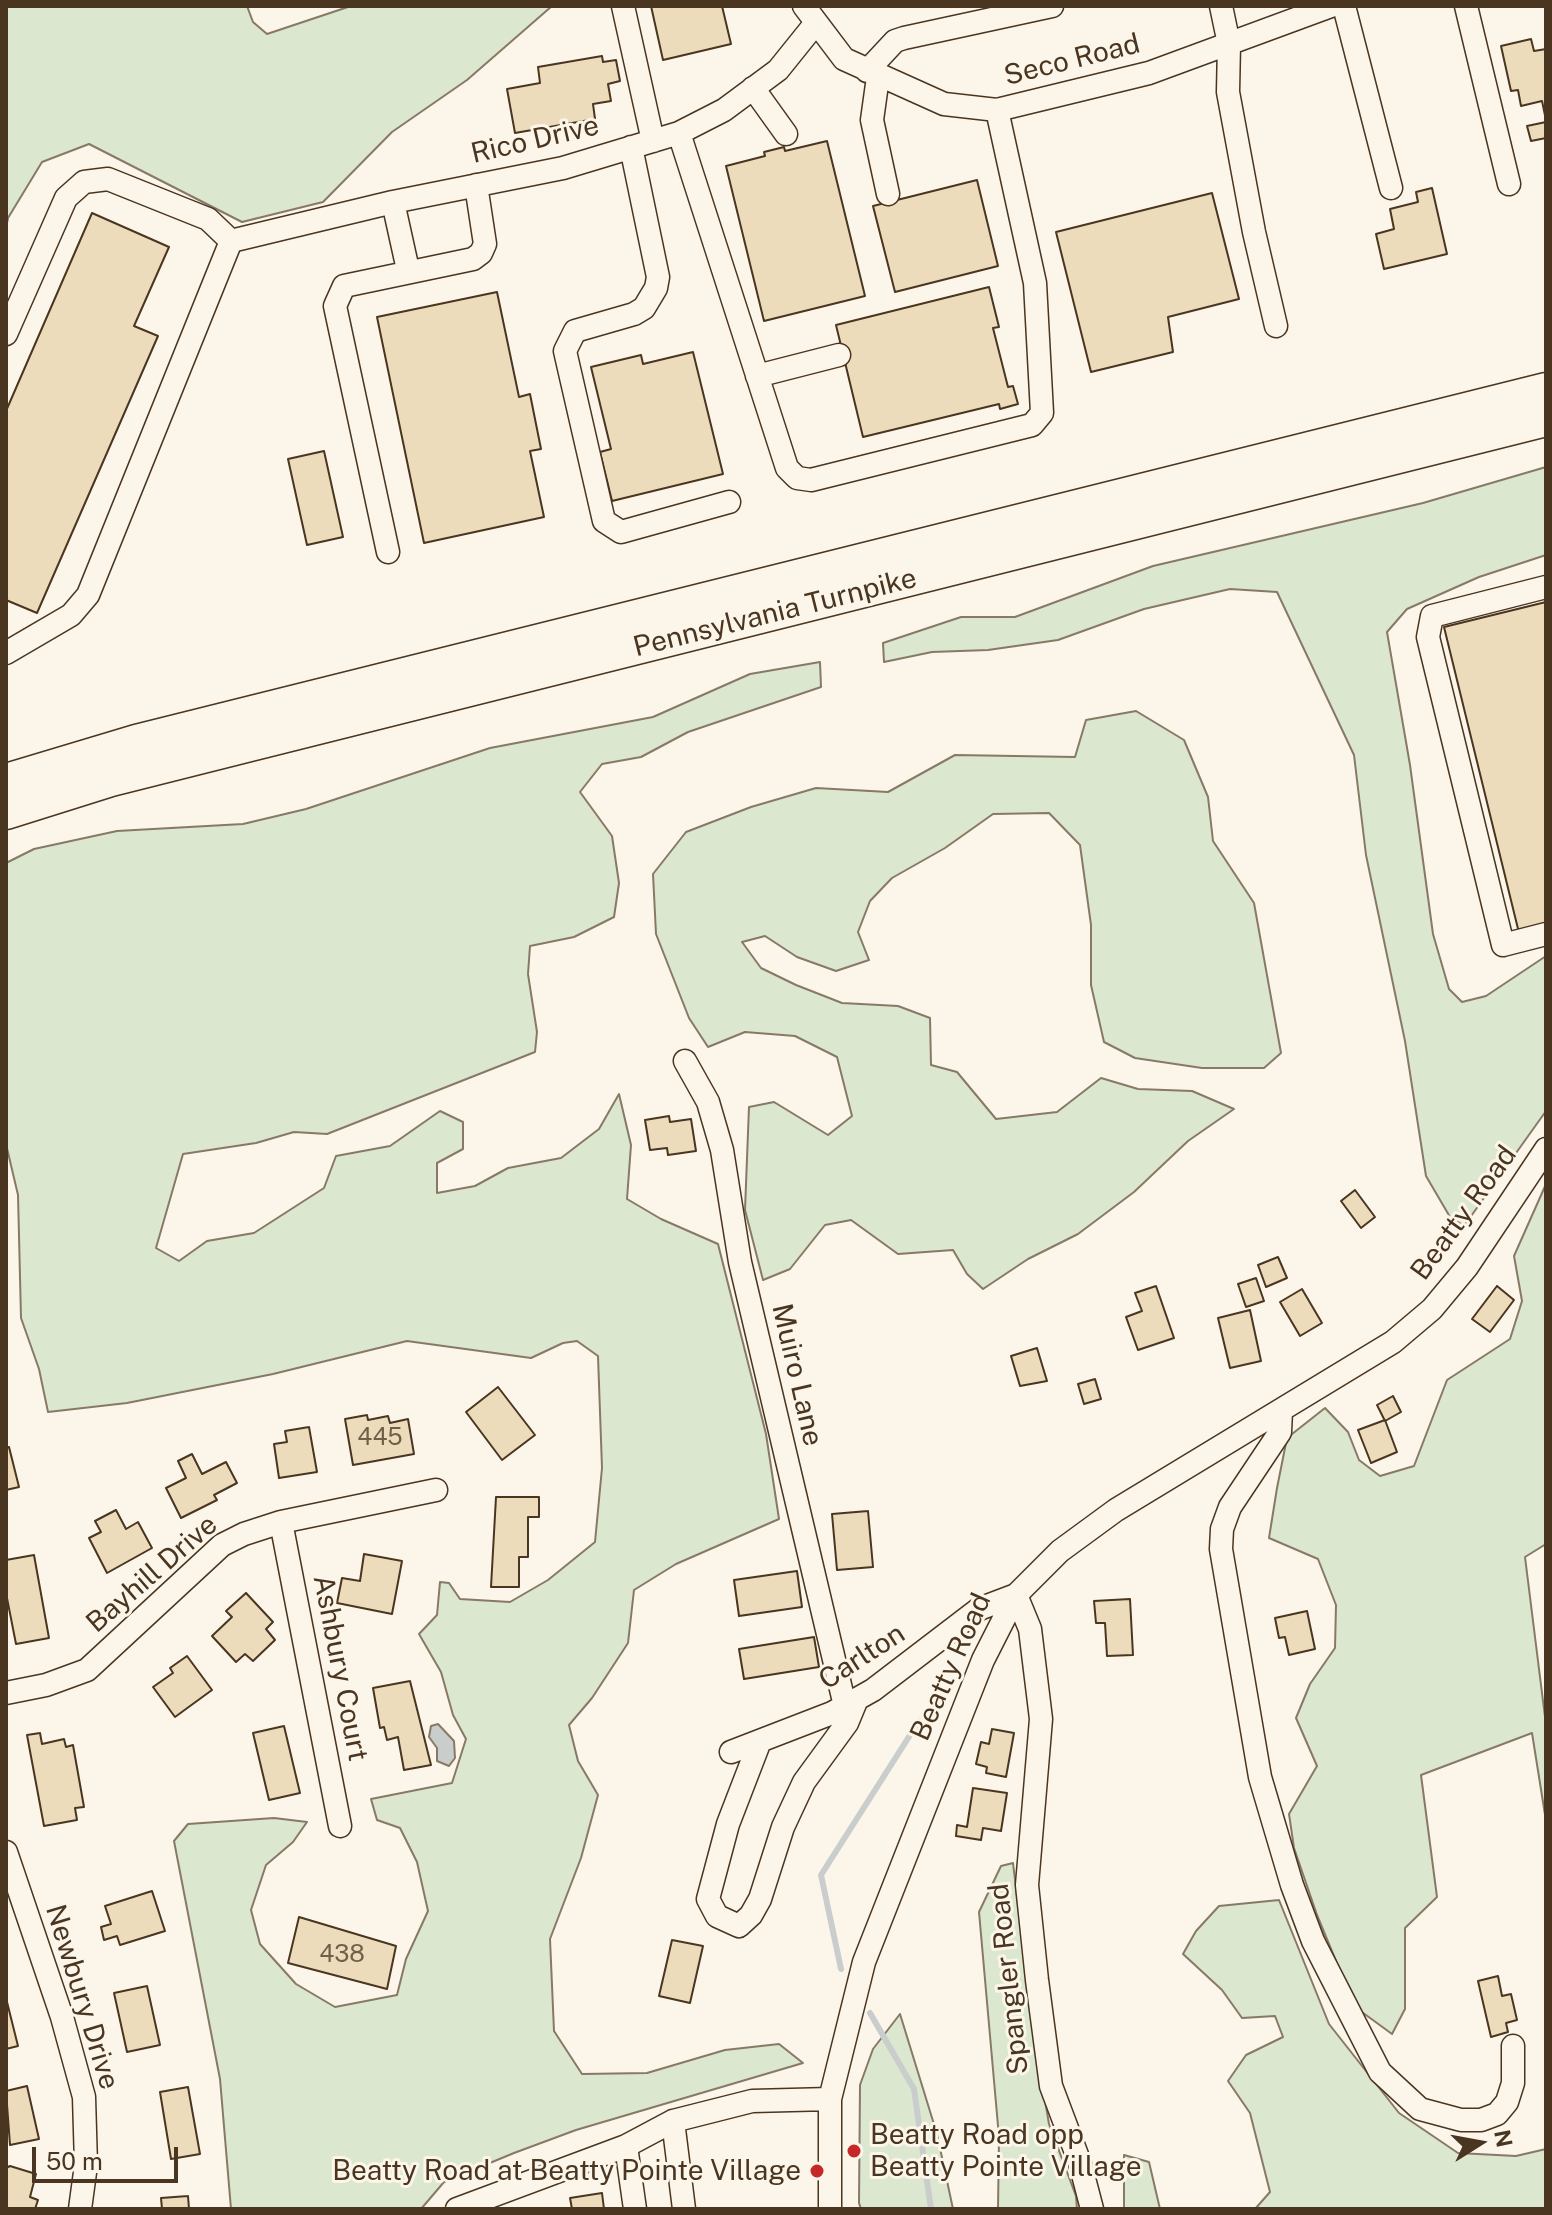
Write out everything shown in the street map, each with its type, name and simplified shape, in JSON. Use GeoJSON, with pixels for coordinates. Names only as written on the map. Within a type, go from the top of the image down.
{"type":"FeatureCollection","features":[{"type":"Feature","properties":{"kind":"highway","name":"Pennsylvania Turnpike"},"geometry":{"type":"LineString","coordinates":[[6,780],[136,741],[1546,389]]}},
{"type":"Feature","properties":{"kind":"highway","name":"Pennsylvania Turnpike"},"geometry":{"type":"LineString","coordinates":[[6,813],[111,780],[1546,420]]}},
{"type":"Feature","properties":{"kind":"street"},"geometry":{"type":"LineString","coordinates":[[623,6],[658,277],[656,288],[644,308],[634,314],[575,331],[565,351],[604,521],[621,532],[729,502]]}},
{"type":"Feature","properties":{"kind":"street"},"geometry":{"type":"LineString","coordinates":[[888,194],[872,120],[873,74],[895,41],[1052,6]]}},
{"type":"Feature","properties":{"kind":"street"},"geometry":{"type":"LineString","coordinates":[[1221,6],[1229,44],[1228,92],[1254,232],[1276,326]]}},
{"type":"Feature","properties":{"kind":"street","name":"Seco Road"},"geometry":{"type":"LineString","coordinates":[[810,15],[844,59],[873,74],[944,104],[997,110],[1149,73],[1331,6]]}},
{"type":"Feature","properties":{"kind":"street"},"geometry":{"type":"LineString","coordinates":[[1344,6],[1391,188]]}},
{"type":"Feature","properties":{"kind":"street"},"geometry":{"type":"LineString","coordinates":[[1466,6],[1509,184]]}},
{"type":"Feature","properties":{"kind":"street","name":"Rico Drive"},"geometry":{"type":"LineString","coordinates":[[231,241],[393,202],[563,168],[679,133],[724,110],[778,70],[810,15]]}},
{"type":"Feature","properties":{"kind":"street"},"geometry":{"type":"LineString","coordinates":[[753,88],[786,134]]}},
{"type":"Feature","properties":{"kind":"street"},"geometry":{"type":"LineString","coordinates":[[679,133],[787,468],[803,480],[1032,425],[1038,420],[1043,405],[1035,283],[997,110]]}},
{"type":"Feature","properties":{"kind":"street"},"geometry":{"type":"LineString","coordinates":[[6,334],[66,198],[84,182],[108,179],[208,219],[231,241],[88,595],[71,615],[6,653]]}},
{"type":"Feature","properties":{"kind":"street"},"geometry":{"type":"LineString","coordinates":[[388,552],[335,306],[344,286],[408,270],[473,259],[481,253],[485,244],[476,185]]}},
{"type":"Feature","properties":{"kind":"street"},"geometry":{"type":"LineString","coordinates":[[393,202],[408,270]]}},
{"type":"Feature","properties":{"kind":"street"},"geometry":{"type":"LineString","coordinates":[[757,376],[839,355]]}},
{"type":"Feature","properties":{"kind":"street"},"geometry":{"type":"LineString","coordinates":[[1546,587],[1432,616],[1428,637],[1503,945],[1546,934]]}},
{"type":"Feature","properties":{"kind":"street","name":"Muiro Lane"},"geometry":{"type":"LineString","coordinates":[[685,1061],[708,1102],[722,1150],[740,1262],[851,1702]]}},
{"type":"Feature","properties":{"kind":"street","name":"Beatty Road"},"geometry":{"type":"LineString","coordinates":[[830,2209],[830,2099],[864,1962],[983,1660],[1016,1595],[1060,1551],[1116,1510],[1393,1342],[1432,1309],[1467,1267],[1546,1149]]}},
{"type":"Feature","properties":{"kind":"street"},"geometry":{"type":"LineString","coordinates":[[1281,1411],[1280,1432],[1243,1483],[1230,1507],[1222,1529],[1221,1549],[1260,1777],[1292,1885],[1313,1941],[1380,2072],[1420,2109],[1461,2120],[1481,2120],[1497,2114],[1507,2102],[1513,2083],[1513,2046]]}},
{"type":"Feature","properties":{"kind":"street","name":"Bayhill Drive"},"geometry":{"type":"LineString","coordinates":[[6,1693],[46,1685],[87,1670],[222,1545],[281,1522],[436,1490]]}},
{"type":"Feature","properties":{"kind":"street","name":"Ashbury Court"},"geometry":{"type":"LineString","coordinates":[[281,1522],[340,1826]]}},
{"type":"Feature","properties":{"kind":"street","name":"Carlton"},"geometry":{"type":"LineString","coordinates":[[731,1752],[851,1702],[936,1645],[979,1609],[1016,1595]]}},
{"type":"Feature","properties":{"kind":"street","name":"Spangler Road"},"geometry":{"type":"LineString","coordinates":[[1016,1595],[1030,1629],[1041,1719],[1027,1885],[1037,1980],[1051,2086],[1080,2163],[1092,2209]]}},
{"type":"Feature","properties":{"kind":"street"},"geometry":{"type":"LineString","coordinates":[[760,1741],[728,1824],[708,1899],[717,1916],[739,1926],[751,1915],[760,1899],[783,1827],[804,1782],[847,1723],[851,1702]]}},
{"type":"Feature","properties":{"kind":"street","name":"Newbury Drive"},"geometry":{"type":"LineString","coordinates":[[6,1852],[62,2017],[84,2097],[86,2165],[80,2209]]}},
{"type":"Feature","properties":{"kind":"street"},"geometry":{"type":"LineString","coordinates":[[457,2209],[626,2146],[673,2121],[752,2101],[830,2099]]}},
{"type":"Feature","properties":{"kind":"street"},"geometry":{"type":"LineString","coordinates":[[673,2121],[684,2209]]}},
{"type":"Feature","properties":{"kind":"street"},"geometry":{"type":"LineString","coordinates":[[626,2146],[635,2209]]}},
{"type":"Feature","properties":{"kind":"green space"},"geometry":{"type":"Polygon","coordinates":[[[6,6],[247,6],[253,22],[267,34],[351,6],[552,6],[467,80],[392,132],[323,202],[242,222],[89,144],[42,162],[8,218],[6,228],[6,6]]]}},
{"type":"Feature","properties":{"kind":"green space"},"geometry":{"type":"Polygon","coordinates":[[[1546,467],[1546,555],[1479,577],[1407,609],[1387,632],[1410,765],[1433,934],[1449,989],[1462,1002],[1486,996],[1546,956],[1546,1111],[1464,1226],[1450,1217],[1426,1176],[1405,1041],[1366,855],[1354,755],[1277,592],[1230,589],[1144,609],[1058,640],[988,650],[932,652],[884,662],[883,643],[961,617],[1015,617],[1153,566],[1423,503],[1546,467]]]}},
{"type":"Feature","properties":{"kind":"green space"},"geometry":{"type":"Polygon","coordinates":[[[820,662],[821,687],[688,732],[641,757],[602,764],[580,792],[612,836],[619,883],[614,917],[574,937],[530,946],[528,974],[537,1032],[535,1052],[327,1134],[294,1132],[256,1143],[183,1154],[156,1248],[179,1261],[207,1241],[254,1233],[324,1188],[336,1156],[390,1146],[440,1111],[463,1122],[463,1149],[437,1163],[437,1193],[475,1186],[508,1168],[561,1158],[599,1129],[619,1094],[631,1145],[627,1199],[661,1219],[718,1244],[766,1434],[779,1519],[676,1564],[634,1590],[628,1643],[592,1698],[569,1725],[578,1761],[598,1795],[581,1858],[550,1939],[554,2031],[582,2074],[647,2073],[725,2050],[779,2044],[803,2063],[576,2130],[514,2153],[444,2182],[421,2209],[231,2209],[220,2079],[174,1841],[188,1824],[274,1818],[307,1822],[293,1842],[266,1865],[251,1910],[260,1944],[296,1984],[335,2007],[397,1995],[406,1959],[428,1911],[417,1862],[400,1828],[377,1820],[371,1799],[452,1783],[466,1739],[453,1715],[441,1672],[419,1634],[437,1615],[440,1582],[449,1583],[460,1599],[510,1602],[548,1580],[595,1542],[602,1468],[598,1356],[577,1341],[563,1343],[531,1358],[407,1341],[273,1374],[127,1403],[48,1412],[39,1369],[21,1318],[18,1195],[6,1144],[6,863],[34,849],[117,831],[243,824],[306,809],[490,748],[653,717],[750,674],[820,662]]]}},
{"type":"Feature","properties":{"kind":"green space"},"geometry":{"type":"Polygon","coordinates":[[[1136,711],[1184,740],[1208,797],[1213,841],[1254,903],[1281,1053],[1264,1068],[1202,1068],[1135,1058],[1104,1042],[1091,985],[1091,925],[1080,845],[1049,813],[993,814],[945,848],[892,878],[870,901],[858,932],[869,960],[836,971],[797,957],[765,936],[742,942],[761,968],[796,985],[842,1003],[898,1006],[930,1018],[931,1065],[957,1072],[996,1119],[1057,1112],[1101,1078],[1138,1089],[1192,1091],[1234,1109],[1188,1141],[1134,1192],[1078,1234],[1028,1259],[983,1289],[967,1274],[953,1250],[898,1254],[851,1220],[825,1225],[790,1269],[763,1280],[745,1210],[749,1107],[774,1102],[828,1135],[852,1116],[837,1057],[795,1036],[745,1032],[708,1047],[689,1018],[656,934],[653,874],[686,832],[751,807],[816,788],[888,792],[955,755],[1075,757],[1086,720],[1136,711]]]}},
{"type":"Feature","properties":{"kind":"green space"},"geometry":{"type":"Polygon","coordinates":[[[1546,1184],[1546,1544],[1525,1557],[1546,1725],[1546,1821],[1532,1733],[1421,1775],[1437,1897],[1405,1928],[1405,2009],[1392,2034],[1355,2007],[1317,1915],[1294,1848],[1289,1814],[1317,1766],[1296,1718],[1310,1684],[1335,1648],[1336,1605],[1318,1559],[1269,1538],[1277,1488],[1287,1438],[1325,1408],[1348,1432],[1359,1460],[1380,1476],[1414,1466],[1447,1380],[1510,1339],[1522,1301],[1514,1256],[1546,1184]]]}},
{"type":"Feature","properties":{"kind":"green space"},"geometry":{"type":"Polygon","coordinates":[[[1013,1863],[1033,2029],[1049,2124],[1076,2196],[1077,2209],[998,2209],[999,2137],[979,1912],[1001,1866],[1013,1863]]]}},
{"type":"Feature","properties":{"kind":"green space"},"geometry":{"type":"Polygon","coordinates":[[[1279,1900],[1329,2024],[1399,2113],[1458,2153],[1516,2156],[1546,2149],[1546,2209],[1255,2209],[1270,2192],[1250,2113],[1228,2081],[1246,2055],[1283,2037],[1275,2016],[1242,2018],[1222,1990],[1183,1954],[1196,1931],[1219,1906],[1279,1900]]]}},
{"type":"Feature","properties":{"kind":"green space"},"geometry":{"type":"Polygon","coordinates":[[[900,2014],[937,2134],[953,2209],[861,2209],[859,2203],[860,2085],[873,2049],[900,2014]]]}},
{"type":"Feature","properties":{"kind":"green space"},"geometry":{"type":"Polygon","coordinates":[[[1124,2155],[1149,2162],[1160,2209],[1124,2209],[1124,2155]]]}},
{"type":"Feature","properties":{"kind":"shaded area"},"geometry":{"type":"Polygon","coordinates":[[[438,1724],[454,1741],[455,1758],[449,1766],[437,1761],[437,1748],[429,1737],[431,1726],[438,1724]]]}},
{"type":"Feature","properties":{"kind":"building"},"geometry":{"type":"Polygon","coordinates":[[[651,6],[722,6],[731,44],[663,60],[651,6]]]}},
{"type":"Feature","properties":{"kind":"building"},"geometry":{"type":"Polygon","coordinates":[[[1531,39],[1534,51],[1546,49],[1546,120],[1542,101],[1521,106],[1518,90],[1511,91],[1501,46],[1531,39]]]}},
{"type":"Feature","properties":{"kind":"building"},"geometry":{"type":"Polygon","coordinates":[[[602,56],[603,62],[616,60],[620,81],[608,84],[611,101],[593,104],[595,119],[515,133],[507,89],[540,83],[538,67],[602,56]]]}},
{"type":"Feature","properties":{"kind":"building"},"geometry":{"type":"Polygon","coordinates":[[[1546,122],[1546,138],[1531,141],[1527,126],[1546,122]]]}},
{"type":"Feature","properties":{"kind":"building"},"geometry":{"type":"Polygon","coordinates":[[[827,141],[865,296],[764,321],[726,166],[765,156],[764,152],[784,147],[785,151],[827,141]]]}},
{"type":"Feature","properties":{"kind":"building"},"geometry":{"type":"Polygon","coordinates":[[[977,180],[998,266],[895,292],[873,206],[977,180]]]}},
{"type":"Feature","properties":{"kind":"building"},"geometry":{"type":"Polygon","coordinates":[[[1432,188],[1447,254],[1384,269],[1376,234],[1394,229],[1390,209],[1418,202],[1416,192],[1432,188]]]}},
{"type":"Feature","properties":{"kind":"building"},"geometry":{"type":"Polygon","coordinates":[[[1212,193],[1239,299],[1168,317],[1173,352],[1091,372],[1056,232],[1212,193]]]}},
{"type":"Feature","properties":{"kind":"building"},"geometry":{"type":"Polygon","coordinates":[[[92,213],[169,247],[134,326],[158,336],[37,613],[6,600],[6,411],[92,213]]]}},
{"type":"Feature","properties":{"kind":"building"},"geometry":{"type":"Polygon","coordinates":[[[989,287],[999,327],[993,328],[1008,387],[1013,386],[1018,404],[1000,409],[999,404],[863,437],[836,325],[989,287]]]}},
{"type":"Feature","properties":{"kind":"building"},"geometry":{"type":"Polygon","coordinates":[[[497,292],[519,397],[530,394],[541,449],[530,451],[544,517],[424,543],[377,317],[497,292]]]}},
{"type":"Feature","properties":{"kind":"building"},"geometry":{"type":"Polygon","coordinates":[[[693,352],[723,474],[612,501],[600,452],[611,449],[591,367],[641,355],[643,364],[693,352]]]}},
{"type":"Feature","properties":{"kind":"building"},"geometry":{"type":"Polygon","coordinates":[[[324,451],[343,537],[307,545],[288,459],[324,451]]]}},
{"type":"Feature","properties":{"kind":"building"},"geometry":{"type":"Polygon","coordinates":[[[1546,602],[1546,931],[1520,937],[1444,627],[1546,602]]]}},
{"type":"Feature","properties":{"kind":"building"},"geometry":{"type":"Polygon","coordinates":[[[669,1116],[670,1122],[691,1119],[696,1151],[668,1155],[667,1148],[650,1150],[645,1120],[669,1116]]]}},
{"type":"Feature","properties":{"kind":"building"},"geometry":{"type":"Polygon","coordinates":[[[1355,1190],[1375,1217],[1361,1228],[1341,1201],[1355,1190]]]}},
{"type":"Feature","properties":{"kind":"building"},"geometry":{"type":"Polygon","coordinates":[[[1278,1257],[1287,1278],[1266,1287],[1258,1265],[1278,1257]]]}},
{"type":"Feature","properties":{"kind":"building"},"geometry":{"type":"Polygon","coordinates":[[[1256,1278],[1264,1301],[1246,1307],[1238,1284],[1256,1278]]]}},
{"type":"Feature","properties":{"kind":"building"},"geometry":{"type":"Polygon","coordinates":[[[1156,1286],[1174,1338],[1138,1350],[1126,1317],[1142,1311],[1135,1293],[1156,1286]]]}},
{"type":"Feature","properties":{"kind":"building"},"geometry":{"type":"Polygon","coordinates":[[[1497,1286],[1514,1300],[1490,1332],[1472,1319],[1497,1286]]]}},
{"type":"Feature","properties":{"kind":"building"},"geometry":{"type":"Polygon","coordinates":[[[1302,1289],[1322,1323],[1300,1336],[1280,1302],[1302,1289]]]}},
{"type":"Feature","properties":{"kind":"building"},"geometry":{"type":"Polygon","coordinates":[[[1250,1310],[1261,1361],[1230,1368],[1218,1318],[1250,1310]]]}},
{"type":"Feature","properties":{"kind":"building"},"geometry":{"type":"Polygon","coordinates":[[[1037,1348],[1047,1381],[1020,1386],[1011,1356],[1037,1348]]]}},
{"type":"Feature","properties":{"kind":"building"},"geometry":{"type":"Polygon","coordinates":[[[1095,1379],[1101,1399],[1084,1404],[1078,1384],[1095,1379]]]}},
{"type":"Feature","properties":{"kind":"building"},"geometry":{"type":"Polygon","coordinates":[[[498,1387],[535,1435],[502,1460],[466,1412],[498,1387]]]}},
{"type":"Feature","properties":{"kind":"building"},"geometry":{"type":"Polygon","coordinates":[[[1393,1396],[1401,1412],[1385,1421],[1377,1405],[1393,1396]]]}},
{"type":"Feature","properties":{"kind":"building"},"geometry":{"type":"Polygon","coordinates":[[[367,1415],[368,1420],[388,1416],[390,1423],[408,1419],[414,1454],[353,1465],[345,1419],[367,1415]]]}},
{"type":"Feature","properties":{"kind":"building"},"geometry":{"type":"Polygon","coordinates":[[[1385,1420],[1397,1452],[1371,1463],[1358,1430],[1385,1420]]]}},
{"type":"Feature","properties":{"kind":"building"},"geometry":{"type":"Polygon","coordinates":[[[309,1427],[317,1472],[279,1478],[274,1444],[287,1442],[285,1431],[309,1427]]]}},
{"type":"Feature","properties":{"kind":"building"},"geometry":{"type":"Polygon","coordinates":[[[9,1447],[19,1487],[6,1490],[6,1448],[9,1447]]]}},
{"type":"Feature","properties":{"kind":"building"},"geometry":{"type":"Polygon","coordinates":[[[192,1454],[202,1474],[226,1462],[237,1483],[214,1495],[217,1500],[181,1518],[166,1488],[186,1478],[178,1461],[192,1454]]]}},
{"type":"Feature","properties":{"kind":"building"},"geometry":{"type":"Polygon","coordinates":[[[496,1497],[539,1497],[539,1517],[528,1517],[528,1557],[519,1557],[519,1587],[491,1587],[496,1497]]]}},
{"type":"Feature","properties":{"kind":"building"},"geometry":{"type":"Polygon","coordinates":[[[116,1510],[126,1529],[138,1522],[152,1548],[107,1573],[89,1538],[101,1532],[95,1521],[116,1510]]]}},
{"type":"Feature","properties":{"kind":"building"},"geometry":{"type":"Polygon","coordinates":[[[868,1511],[873,1567],[837,1570],[832,1514],[868,1511]]]}},
{"type":"Feature","properties":{"kind":"building"},"geometry":{"type":"Polygon","coordinates":[[[364,1554],[402,1561],[392,1614],[337,1603],[342,1578],[360,1581],[364,1554]]]}},
{"type":"Feature","properties":{"kind":"building"},"geometry":{"type":"Polygon","coordinates":[[[34,1555],[49,1638],[16,1644],[6,1593],[6,1560],[34,1555]]]}},
{"type":"Feature","properties":{"kind":"building"},"geometry":{"type":"Polygon","coordinates":[[[797,1571],[802,1607],[739,1616],[734,1580],[797,1571]]]}},
{"type":"Feature","properties":{"kind":"building"},"geometry":{"type":"Polygon","coordinates":[[[246,1593],[273,1622],[266,1629],[275,1640],[253,1661],[245,1654],[236,1662],[212,1636],[232,1617],[226,1611],[246,1593]]]}},
{"type":"Feature","properties":{"kind":"building"},"geometry":{"type":"Polygon","coordinates":[[[1130,1599],[1133,1655],[1107,1656],[1105,1623],[1096,1623],[1094,1601],[1130,1599]]]}},
{"type":"Feature","properties":{"kind":"building"},"geometry":{"type":"Polygon","coordinates":[[[1307,1611],[1315,1649],[1289,1655],[1285,1637],[1279,1638],[1275,1618],[1307,1611]]]}},
{"type":"Feature","properties":{"kind":"building"},"geometry":{"type":"Polygon","coordinates":[[[814,1637],[819,1667],[744,1679],[739,1649],[814,1637]]]}},
{"type":"Feature","properties":{"kind":"building"},"geometry":{"type":"Polygon","coordinates":[[[187,1656],[212,1690],[175,1717],[153,1687],[173,1673],[170,1668],[187,1656]]]}},
{"type":"Feature","properties":{"kind":"building"},"geometry":{"type":"Polygon","coordinates":[[[410,1681],[431,1765],[404,1770],[398,1737],[387,1740],[384,1727],[380,1728],[373,1688],[410,1681]]]}},
{"type":"Feature","properties":{"kind":"building"},"geometry":{"type":"Polygon","coordinates":[[[284,1726],[300,1793],[269,1800],[253,1733],[284,1726]]]}},
{"type":"Feature","properties":{"kind":"building"},"geometry":{"type":"Polygon","coordinates":[[[992,1729],[1014,1733],[1006,1777],[986,1773],[987,1767],[976,1764],[981,1742],[989,1744],[992,1729]]]}},
{"type":"Feature","properties":{"kind":"building"},"geometry":{"type":"Polygon","coordinates":[[[40,1733],[42,1744],[64,1739],[66,1747],[73,1745],[84,1807],[75,1808],[77,1820],[44,1826],[27,1735],[40,1733]]]}},
{"type":"Feature","properties":{"kind":"building"},"geometry":{"type":"Polygon","coordinates":[[[973,1788],[1007,1793],[1001,1831],[983,1828],[981,1840],[956,1836],[957,1825],[967,1827],[973,1788]]]}},
{"type":"Feature","properties":{"kind":"building"},"geometry":{"type":"Polygon","coordinates":[[[152,1891],[165,1931],[120,1945],[117,1936],[104,1940],[101,1927],[111,1924],[105,1906],[152,1891]]]}},
{"type":"Feature","properties":{"kind":"building"},"geometry":{"type":"Polygon","coordinates":[[[299,1917],[396,1946],[387,1989],[288,1963],[299,1917]]]}},
{"type":"Feature","properties":{"kind":"building"},"geometry":{"type":"Polygon","coordinates":[[[672,1940],[703,1946],[690,2003],[659,1996],[672,1940]]]}},
{"type":"Feature","properties":{"kind":"building"},"geometry":{"type":"Polygon","coordinates":[[[1498,1976],[1502,1996],[1511,1994],[1517,2020],[1506,2023],[1508,2032],[1491,2037],[1478,1981],[1498,1976]]]}},
{"type":"Feature","properties":{"kind":"building"},"geometry":{"type":"Polygon","coordinates":[[[147,1986],[160,2045],[127,2052],[114,1993],[147,1986]]]}},
{"type":"Feature","properties":{"kind":"building"},"geometry":{"type":"Polygon","coordinates":[[[6,1998],[18,2046],[6,2049],[6,1998]]]}},
{"type":"Feature","properties":{"kind":"building"},"geometry":{"type":"Polygon","coordinates":[[[27,2086],[39,2139],[10,2145],[6,2091],[27,2086]]]}},
{"type":"Feature","properties":{"kind":"building"},"geometry":{"type":"Polygon","coordinates":[[[188,2087],[200,2154],[171,2159],[160,2092],[188,2087]]]}},
{"type":"Feature","properties":{"kind":"building"},"geometry":{"type":"Polygon","coordinates":[[[10,2166],[36,2174],[30,2197],[38,2200],[35,2209],[6,2209],[6,2168],[10,2166]]]}},
{"type":"Feature","properties":{"kind":"building"},"geometry":{"type":"Polygon","coordinates":[[[602,2193],[604,2209],[572,2209],[570,2198],[602,2193]]]}},
{"type":"Feature","properties":{"kind":"building"},"geometry":{"type":"Polygon","coordinates":[[[188,2196],[189,2209],[162,2209],[161,2198],[188,2196]]]}},
{"type":"Feature","properties":{"kind":"waterway"},"geometry":{"type":"LineString","coordinates":[[841,1969],[821,1875],[919,1721]]}},
{"type":"Feature","properties":{"kind":"waterway"},"geometry":{"type":"LineString","coordinates":[[870,2013],[914,2089],[931,2209]]}},
{"type":"Feature","properties":{"kind":"place","name":"Beatty Road opp Beatty Pointe Village"},"geometry":{"type":"Point","coordinates":[854,2151]}},
{"type":"Feature","properties":{"kind":"place","name":"Beatty Road at Beatty Pointe Village"},"geometry":{"type":"Point","coordinates":[817,2171]}}]}
